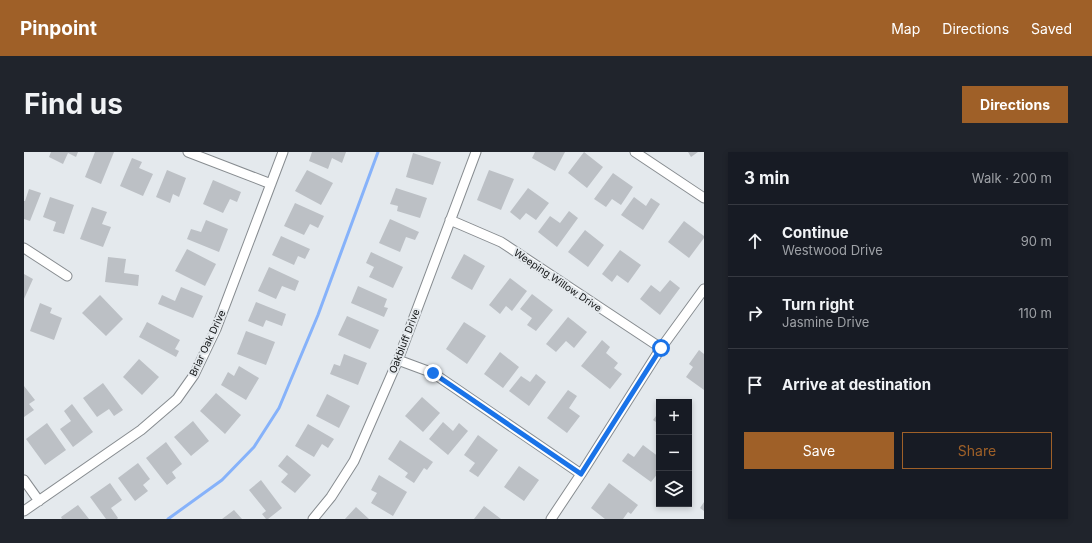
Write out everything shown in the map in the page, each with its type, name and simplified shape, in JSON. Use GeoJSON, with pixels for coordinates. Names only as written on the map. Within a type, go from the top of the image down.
{"type":"FeatureCollection","features":[{"type":"Feature","properties":{"kind":"street"},"geometry":{"type":"LineString","coordinates":[[188,152],[271,184]]}},
{"type":"Feature","properties":{"kind":"street","name":"Briar Oak Drive"},"geometry":{"type":"LineString","coordinates":[[24,511],[141,430],[177,399],[194,375],[216,329],[283,152]]}},
{"type":"Feature","properties":{"kind":"street","name":"Oakbluff Drive"},"geometry":{"type":"LineString","coordinates":[[313,519],[331,497],[354,461],[398,360],[476,152]]}},
{"type":"Feature","properties":{"kind":"street"},"geometry":{"type":"LineString","coordinates":[[635,152],[704,198]]}},
{"type":"Feature","properties":{"kind":"street","name":"Weeping Willow Drive"},"geometry":{"type":"LineString","coordinates":[[450,220],[501,242],[661,348]]}},
{"type":"Feature","properties":{"kind":"street"},"geometry":{"type":"LineString","coordinates":[[24,248],[67,276]]}},
{"type":"Feature","properties":{"kind":"street"},"geometry":{"type":"LineString","coordinates":[[551,519],[661,348],[704,289]]}},
{"type":"Feature","properties":{"kind":"street"},"geometry":{"type":"LineString","coordinates":[[398,360],[433,373],[581,474]]}},
{"type":"Feature","properties":{"kind":"street"},"geometry":{"type":"LineString","coordinates":[[24,480],[39,501]]}},
{"type":"Feature","properties":{"kind":"building"},"geometry":{"type":"Polygon","coordinates":[[[51,152],[78,152],[76,157],[68,153],[63,164],[49,157],[51,152]]]}},
{"type":"Feature","properties":{"kind":"building"},"geometry":{"type":"Polygon","coordinates":[[[95,152],[114,152],[101,184],[85,177],[95,152]]]}},
{"type":"Feature","properties":{"kind":"building"},"geometry":{"type":"Polygon","coordinates":[[[312,152],[346,152],[342,163],[332,158],[328,169],[309,161],[312,152]]]}},
{"type":"Feature","properties":{"kind":"building"},"geometry":{"type":"Polygon","coordinates":[[[535,152],[565,152],[555,171],[532,158],[535,152]]]}},
{"type":"Feature","properties":{"kind":"building"},"geometry":{"type":"Polygon","coordinates":[[[584,152],[603,167],[587,188],[568,173],[584,152]]]}},
{"type":"Feature","properties":{"kind":"building"},"geometry":{"type":"Polygon","coordinates":[[[688,152],[698,152],[691,157],[688,152]]]}},
{"type":"Feature","properties":{"kind":"building"},"geometry":{"type":"Polygon","coordinates":[[[413,153],[441,162],[433,185],[406,177],[413,153]]]}},
{"type":"Feature","properties":{"kind":"building"},"geometry":{"type":"Polygon","coordinates":[[[132,158],[142,162],[139,168],[153,174],[143,196],[120,186],[132,158]]]}},
{"type":"Feature","properties":{"kind":"building"},"geometry":{"type":"Polygon","coordinates":[[[167,170],[186,178],[179,197],[173,194],[170,203],[156,197],[167,170]]]}},
{"type":"Feature","properties":{"kind":"building"},"geometry":{"type":"Polygon","coordinates":[[[307,170],[333,183],[321,205],[295,191],[307,170]]]}},
{"type":"Feature","properties":{"kind":"building"},"geometry":{"type":"Polygon","coordinates":[[[489,170],[514,179],[501,210],[477,200],[489,170]]]}},
{"type":"Feature","properties":{"kind":"building"},"geometry":{"type":"Polygon","coordinates":[[[613,173],[633,187],[621,205],[612,199],[606,207],[594,199],[613,173]]]}},
{"type":"Feature","properties":{"kind":"building"},"geometry":{"type":"Polygon","coordinates":[[[213,180],[241,192],[237,202],[230,199],[223,213],[203,204],[213,180]]]}},
{"type":"Feature","properties":{"kind":"building"},"geometry":{"type":"Polygon","coordinates":[[[396,188],[427,198],[420,218],[397,211],[398,206],[390,204],[396,188]]]}},
{"type":"Feature","properties":{"kind":"building"},"geometry":{"type":"Polygon","coordinates":[[[528,188],[549,203],[536,220],[526,213],[520,220],[510,212],[528,188]]]}},
{"type":"Feature","properties":{"kind":"building"},"geometry":{"type":"Polygon","coordinates":[[[29,189],[41,193],[30,221],[24,219],[24,201],[29,189]]]}},
{"type":"Feature","properties":{"kind":"building"},"geometry":{"type":"Polygon","coordinates":[[[50,197],[74,205],[64,234],[53,231],[56,222],[43,217],[50,197]]]}},
{"type":"Feature","properties":{"kind":"building"},"geometry":{"type":"Polygon","coordinates":[[[634,197],[646,206],[651,198],[660,204],[643,230],[621,215],[634,197]]]}},
{"type":"Feature","properties":{"kind":"building"},"geometry":{"type":"Polygon","coordinates":[[[295,203],[324,216],[318,228],[310,224],[304,235],[284,226],[295,203]]]}},
{"type":"Feature","properties":{"kind":"building"},"geometry":{"type":"Polygon","coordinates":[[[92,207],[107,212],[102,224],[111,227],[103,247],[80,239],[92,207]]]}},
{"type":"Feature","properties":{"kind":"building"},"geometry":{"type":"Polygon","coordinates":[[[569,211],[578,218],[557,247],[538,232],[550,216],[560,223],[569,211]]]}},
{"type":"Feature","properties":{"kind":"building"},"geometry":{"type":"Polygon","coordinates":[[[390,219],[419,232],[415,240],[406,237],[400,252],[379,243],[390,219]]]}},
{"type":"Feature","properties":{"kind":"building"},"geometry":{"type":"Polygon","coordinates":[[[206,220],[228,229],[219,252],[187,239],[191,229],[201,232],[206,220]]]}},
{"type":"Feature","properties":{"kind":"building"},"geometry":{"type":"Polygon","coordinates":[[[684,221],[704,236],[689,258],[668,242],[684,221]]]}},
{"type":"Feature","properties":{"kind":"building"},"geometry":{"type":"Polygon","coordinates":[[[585,230],[604,245],[588,267],[568,252],[585,230]]]}},
{"type":"Feature","properties":{"kind":"building"},"geometry":{"type":"Polygon","coordinates":[[[281,236],[310,249],[305,259],[298,256],[294,265],[272,255],[281,236]]]}},
{"type":"Feature","properties":{"kind":"building"},"geometry":{"type":"Polygon","coordinates":[[[187,249],[216,264],[205,286],[175,271],[187,249]]]}},
{"type":"Feature","properties":{"kind":"building"},"geometry":{"type":"Polygon","coordinates":[[[620,250],[641,265],[628,283],[617,275],[612,282],[602,274],[620,250]]]}},
{"type":"Feature","properties":{"kind":"building"},"geometry":{"type":"Polygon","coordinates":[[[371,252],[403,267],[393,288],[369,277],[374,267],[366,263],[371,252]]]}},
{"type":"Feature","properties":{"kind":"building"},"geometry":{"type":"Polygon","coordinates":[[[464,254],[485,266],[472,290],[451,278],[464,254]]]}},
{"type":"Feature","properties":{"kind":"building"},"geometry":{"type":"Polygon","coordinates":[[[108,257],[126,259],[124,273],[139,275],[138,286],[105,282],[108,257]]]}},
{"type":"Feature","properties":{"kind":"building"},"geometry":{"type":"Polygon","coordinates":[[[269,267],[299,281],[295,291],[282,286],[276,299],[258,291],[269,267]]]}},
{"type":"Feature","properties":{"kind":"building"},"geometry":{"type":"Polygon","coordinates":[[[24,274],[33,279],[24,299],[24,274]]]}},
{"type":"Feature","properties":{"kind":"building"},"geometry":{"type":"Polygon","coordinates":[[[510,278],[527,291],[512,311],[506,306],[500,314],[489,305],[510,278]]]}},
{"type":"Feature","properties":{"kind":"building"},"geometry":{"type":"Polygon","coordinates":[[[670,280],[680,288],[660,315],[640,299],[651,285],[660,292],[670,280]]]}},
{"type":"Feature","properties":{"kind":"building"},"geometry":{"type":"Polygon","coordinates":[[[358,286],[387,299],[384,307],[388,308],[384,317],[351,303],[358,286]]]}},
{"type":"Feature","properties":{"kind":"building"},"geometry":{"type":"Polygon","coordinates":[[[181,287],[203,296],[193,318],[158,304],[162,295],[175,301],[181,287]]]}},
{"type":"Feature","properties":{"kind":"building"},"geometry":{"type":"Polygon","coordinates":[[[532,294],[553,310],[536,331],[527,325],[532,318],[520,309],[532,294]]]}},
{"type":"Feature","properties":{"kind":"building"},"geometry":{"type":"Polygon","coordinates":[[[100,295],[123,319],[106,336],[82,313],[100,295]]]}},
{"type":"Feature","properties":{"kind":"building"},"geometry":{"type":"Polygon","coordinates":[[[256,302],[286,314],[282,326],[266,320],[263,327],[248,321],[256,302]]]}},
{"type":"Feature","properties":{"kind":"building"},"geometry":{"type":"Polygon","coordinates":[[[40,303],[52,308],[50,313],[62,318],[54,340],[30,331],[40,303]]]}},
{"type":"Feature","properties":{"kind":"building"},"geometry":{"type":"Polygon","coordinates":[[[347,316],[379,330],[370,349],[338,335],[347,316]]]}},
{"type":"Feature","properties":{"kind":"building"},"geometry":{"type":"Polygon","coordinates":[[[568,317],[587,332],[574,348],[566,341],[556,352],[546,344],[568,317]]]}},
{"type":"Feature","properties":{"kind":"building"},"geometry":{"type":"Polygon","coordinates":[[[147,322],[180,340],[175,349],[179,351],[176,357],[139,337],[147,322]]]}},
{"type":"Feature","properties":{"kind":"building"},"geometry":{"type":"Polygon","coordinates":[[[464,322],[486,336],[467,364],[446,349],[464,322]]]}},
{"type":"Feature","properties":{"kind":"building"},"geometry":{"type":"Polygon","coordinates":[[[246,331],[275,342],[266,365],[237,354],[246,331]]]}},
{"type":"Feature","properties":{"kind":"building"},"geometry":{"type":"Polygon","coordinates":[[[602,340],[610,347],[606,353],[618,363],[614,368],[622,374],[610,389],[581,366],[602,340]]]}},
{"type":"Feature","properties":{"kind":"building"},"geometry":{"type":"Polygon","coordinates":[[[699,350],[704,354],[704,390],[686,377],[693,367],[689,364],[699,350]]]}},
{"type":"Feature","properties":{"kind":"building"},"geometry":{"type":"Polygon","coordinates":[[[500,352],[519,367],[503,388],[484,374],[500,352]]]}},
{"type":"Feature","properties":{"kind":"building"},"geometry":{"type":"Polygon","coordinates":[[[344,354],[367,363],[358,385],[330,374],[334,364],[340,366],[344,354]]]}},
{"type":"Feature","properties":{"kind":"building"},"geometry":{"type":"Polygon","coordinates":[[[139,359],[159,377],[142,395],[123,377],[139,359]]]}},
{"type":"Feature","properties":{"kind":"building"},"geometry":{"type":"Polygon","coordinates":[[[239,366],[259,378],[246,400],[221,385],[228,372],[234,376],[239,366]]]}},
{"type":"Feature","properties":{"kind":"building"},"geometry":{"type":"Polygon","coordinates":[[[536,374],[546,382],[529,406],[509,391],[521,376],[530,382],[536,374]]]}},
{"type":"Feature","properties":{"kind":"building"},"geometry":{"type":"Polygon","coordinates":[[[103,383],[123,410],[114,416],[109,409],[97,417],[83,398],[103,383]]]}},
{"type":"Feature","properties":{"kind":"building"},"geometry":{"type":"Polygon","coordinates":[[[24,386],[35,400],[29,404],[34,410],[24,417],[24,386]]]}},
{"type":"Feature","properties":{"kind":"building"},"geometry":{"type":"Polygon","coordinates":[[[568,390],[577,396],[569,408],[580,416],[567,433],[547,418],[568,390]]]}},
{"type":"Feature","properties":{"kind":"building"},"geometry":{"type":"Polygon","coordinates":[[[216,393],[241,415],[225,434],[200,411],[216,393]]]}},
{"type":"Feature","properties":{"kind":"building"},"geometry":{"type":"Polygon","coordinates":[[[327,394],[350,406],[339,428],[316,416],[327,394]]]}},
{"type":"Feature","properties":{"kind":"building"},"geometry":{"type":"Polygon","coordinates":[[[422,397],[440,413],[423,432],[405,416],[422,397]]]}},
{"type":"Feature","properties":{"kind":"building"},"geometry":{"type":"Polygon","coordinates":[[[72,404],[93,432],[73,447],[60,429],[71,421],[64,411],[72,404]]]}},
{"type":"Feature","properties":{"kind":"building"},"geometry":{"type":"Polygon","coordinates":[[[193,421],[209,441],[191,456],[174,437],[193,421]]]}},
{"type":"Feature","properties":{"kind":"building"},"geometry":{"type":"Polygon","coordinates":[[[443,422],[453,431],[459,423],[468,431],[448,455],[429,439],[443,422]]]}},
{"type":"Feature","properties":{"kind":"building"},"geometry":{"type":"Polygon","coordinates":[[[47,423],[66,450],[45,465],[26,439],[47,423]]]}},
{"type":"Feature","properties":{"kind":"building"},"geometry":{"type":"Polygon","coordinates":[[[308,424],[334,439],[328,448],[322,444],[314,457],[295,446],[308,424]]]}},
{"type":"Feature","properties":{"kind":"building"},"geometry":{"type":"Polygon","coordinates":[[[478,435],[498,450],[478,477],[469,471],[475,463],[464,455],[478,435]]]}},
{"type":"Feature","properties":{"kind":"building"},"geometry":{"type":"Polygon","coordinates":[[[400,440],[433,462],[427,470],[424,468],[414,483],[405,477],[408,473],[388,459],[400,440]]]}},
{"type":"Feature","properties":{"kind":"building"},"geometry":{"type":"Polygon","coordinates":[[[166,442],[182,464],[172,472],[176,478],[167,485],[146,458],[166,442]]]}},
{"type":"Feature","properties":{"kind":"building"},"geometry":{"type":"Polygon","coordinates":[[[643,445],[656,455],[656,476],[651,482],[622,461],[628,453],[634,457],[643,445]]]}},
{"type":"Feature","properties":{"kind":"building"},"geometry":{"type":"Polygon","coordinates":[[[287,455],[311,475],[295,493],[281,482],[288,474],[278,466],[287,455]]]}},
{"type":"Feature","properties":{"kind":"building"},"geometry":{"type":"Polygon","coordinates":[[[138,463],[150,479],[143,485],[148,491],[135,501],[118,478],[138,463]]]}},
{"type":"Feature","properties":{"kind":"building"},"geometry":{"type":"Polygon","coordinates":[[[519,466],[539,480],[524,501],[504,487],[519,466]]]}},
{"type":"Feature","properties":{"kind":"building"},"geometry":{"type":"Polygon","coordinates":[[[379,475],[407,492],[393,516],[371,503],[377,493],[371,490],[379,475]]]}},
{"type":"Feature","properties":{"kind":"building"},"geometry":{"type":"Polygon","coordinates":[[[261,480],[282,508],[268,519],[266,519],[262,514],[266,511],[249,490],[261,480]]]}},
{"type":"Feature","properties":{"kind":"building"},"geometry":{"type":"Polygon","coordinates":[[[110,483],[122,500],[111,508],[118,518],[117,519],[106,519],[90,497],[110,483]]]}},
{"type":"Feature","properties":{"kind":"building"},"geometry":{"type":"Polygon","coordinates":[[[609,483],[638,505],[631,514],[628,512],[623,519],[605,519],[591,508],[609,483]]]}},
{"type":"Feature","properties":{"kind":"building"},"geometry":{"type":"Polygon","coordinates":[[[704,502],[704,511],[700,508],[704,502]]]}},
{"type":"Feature","properties":{"kind":"building"},"geometry":{"type":"Polygon","coordinates":[[[78,505],[89,519],[62,519],[61,517],[78,505]]]}},
{"type":"Feature","properties":{"kind":"building"},"geometry":{"type":"Polygon","coordinates":[[[484,506],[501,519],[474,519],[484,506]]]}},
{"type":"Feature","properties":{"kind":"building"},"geometry":{"type":"Polygon","coordinates":[[[356,507],[369,519],[345,519],[356,507]]]}},
{"type":"Feature","properties":{"kind":"building"},"geometry":{"type":"Polygon","coordinates":[[[234,510],[242,519],[222,519],[234,510]]]}},
{"type":"Feature","properties":{"kind":"waterway"},"geometry":{"type":"LineString","coordinates":[[168,519],[222,480],[254,447],[279,408],[318,315],[378,152]]}},
{"type":"Feature","properties":{"kind":"route"},"geometry":{"type":"LineString","coordinates":[[433,373],[581,474],[661,348]]}}]}
